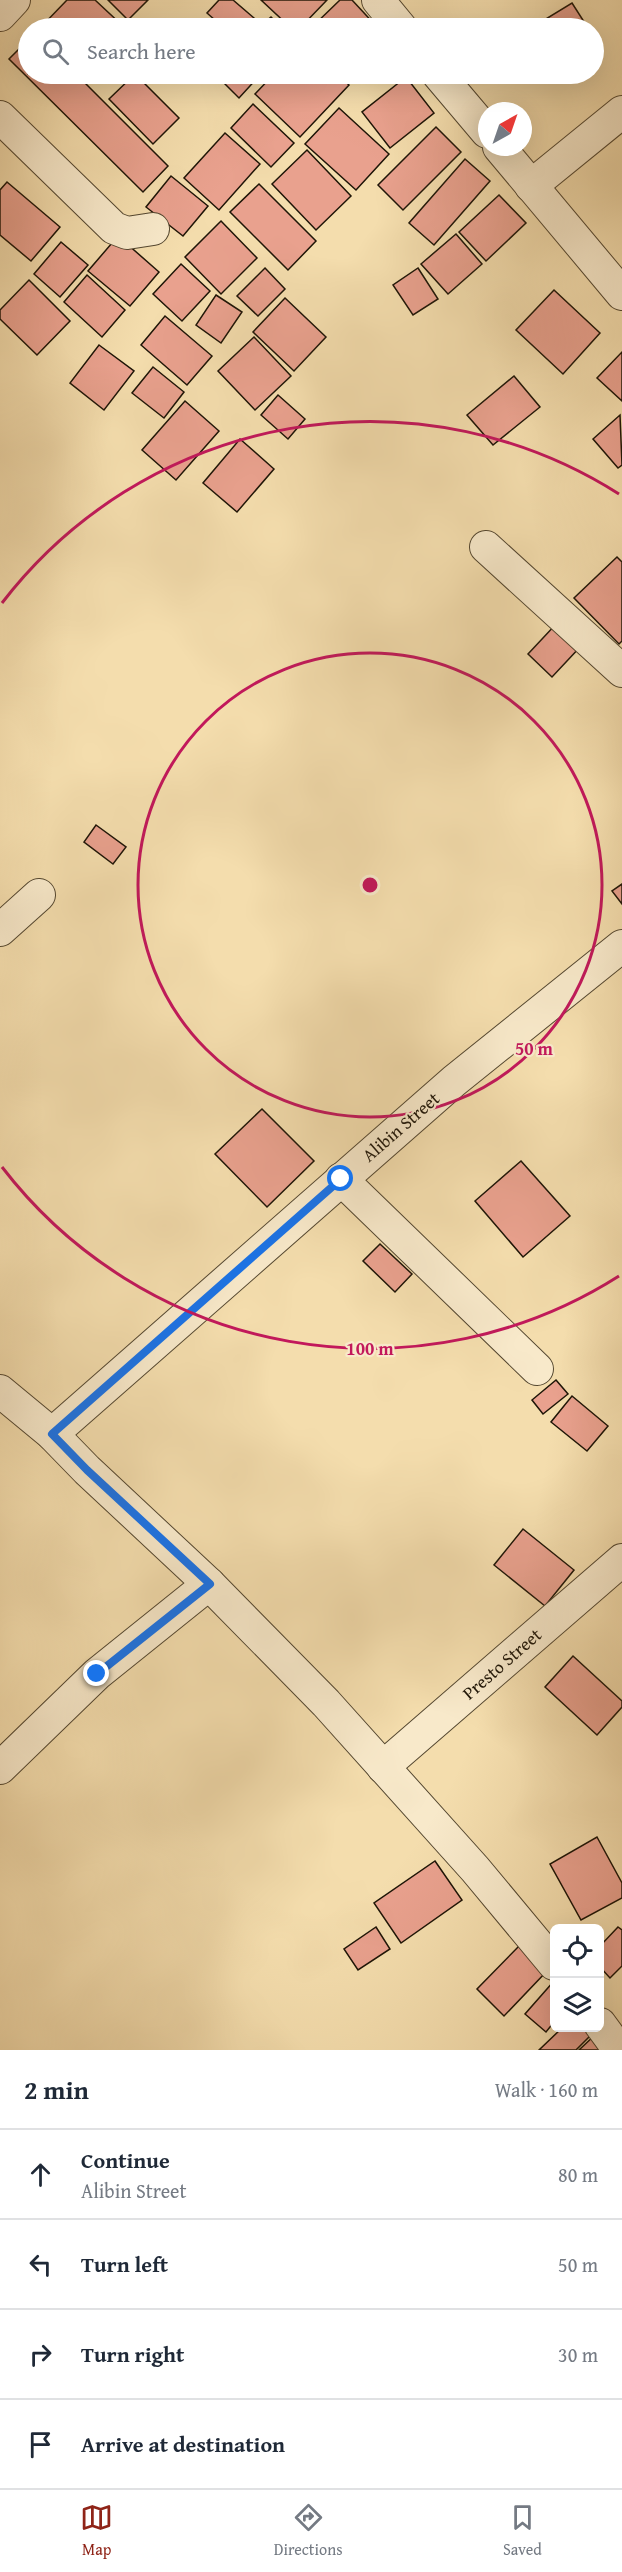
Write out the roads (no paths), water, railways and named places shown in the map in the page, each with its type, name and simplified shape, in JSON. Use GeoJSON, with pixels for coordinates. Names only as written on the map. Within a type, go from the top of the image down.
{"type":"FeatureCollection","features":[{"type":"Feature","properties":{"kind":"street"},"geometry":{"type":"LineString","coordinates":[[0,15],[14,0]]}},
{"type":"Feature","properties":{"kind":"street"},"geometry":{"type":"LineString","coordinates":[[378,0],[393,18]]}},
{"type":"Feature","properties":{"kind":"street"},"geometry":{"type":"LineString","coordinates":[[446,84],[478,121]]}},
{"type":"Feature","properties":{"kind":"street"},"geometry":{"type":"LineString","coordinates":[[531,186],[622,111]]}},
{"type":"Feature","properties":{"kind":"street"},"geometry":{"type":"LineString","coordinates":[[0,117],[114,228],[127,232],[153,229]]}},
{"type":"Feature","properties":{"kind":"street"},"geometry":{"type":"LineString","coordinates":[[506,156],[622,294]]}},
{"type":"Feature","properties":{"kind":"street"},"geometry":{"type":"LineString","coordinates":[[486,547],[622,671]]}},
{"type":"Feature","properties":{"kind":"street"},"geometry":{"type":"LineString","coordinates":[[0,930],[39,895]]}},
{"type":"Feature","properties":{"kind":"street","name":"Alibin Street"},"geometry":{"type":"LineString","coordinates":[[52,1434],[454,1081],[622,946]]}},
{"type":"Feature","properties":{"kind":"street"},"geometry":{"type":"LineString","coordinates":[[341,1179],[537,1369]]}},
{"type":"Feature","properties":{"kind":"street"},"geometry":{"type":"LineString","coordinates":[[0,1391],[52,1434],[87,1470],[210,1584],[326,1703],[475,1869],[550,1958]]}},
{"type":"Feature","properties":{"kind":"street","name":"Presto Street"},"geometry":{"type":"LineString","coordinates":[[383,1767],[622,1560]]}},
{"type":"Feature","properties":{"kind":"street"},"geometry":{"type":"LineString","coordinates":[[0,1768],[97,1674],[210,1584]]}},
{"type":"Feature","properties":{"kind":"street"},"geometry":{"type":"LineString","coordinates":[[604,2029],[619,2050]]}}]}
